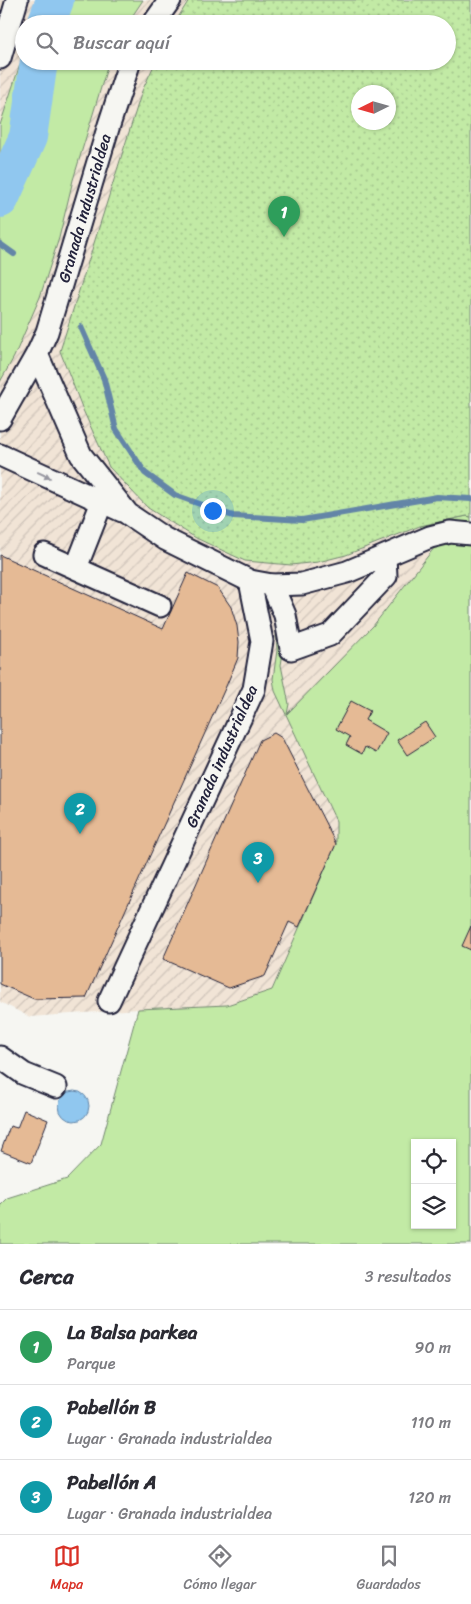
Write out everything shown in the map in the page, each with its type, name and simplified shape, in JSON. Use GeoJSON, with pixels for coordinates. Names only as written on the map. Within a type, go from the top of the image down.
{"type":"FeatureCollection","features":[{"type":"Feature","properties":{"kind":"street"},"geometry":{"type":"LineString","coordinates":[[0,58],[17,0]]}},
{"type":"Feature","properties":{"kind":"street"},"geometry":{"type":"LineString","coordinates":[[159,15],[170,0]]}},
{"type":"Feature","properties":{"kind":"street","name":"Granada industrialdea"},"geometry":{"type":"LineString","coordinates":[[0,419],[37,354],[47,332],[108,125],[127,70]]}},
{"type":"Feature","properties":{"kind":"street"},"geometry":{"type":"LineString","coordinates":[[37,354],[81,455],[128,514]]}},
{"type":"Feature","properties":{"kind":"street"},"geometry":{"type":"LineString","coordinates":[[0,455],[128,514],[165,539],[250,581],[272,585],[302,584],[347,572],[430,537],[450,532],[471,534]]}},
{"type":"Feature","properties":{"kind":"street"},"geometry":{"type":"LineString","coordinates":[[76,568],[102,502]]}},
{"type":"Feature","properties":{"kind":"street"},"geometry":{"type":"LineString","coordinates":[[44,554],[160,606]]}},
{"type":"Feature","properties":{"kind":"street"},"geometry":{"type":"LineString","coordinates":[[272,585],[285,615],[291,649],[330,634],[386,576],[385,557]]}},
{"type":"Feature","properties":{"kind":"street","name":"Granada industrialdea"},"geometry":{"type":"LineString","coordinates":[[109,1001],[254,689],[262,641],[250,581]]}},
{"type":"Feature","properties":{"kind":"street"},"geometry":{"type":"LineString","coordinates":[[0,1057],[24,1074],[56,1087]]}},
{"type":"Feature","properties":{"kind":"shaded area"},"geometry":{"type":"Polygon","coordinates":[[[0,0],[40,0],[36,15],[15,15],[15,70],[18,70],[0,125],[0,0]]]}},
{"type":"Feature","properties":{"kind":"shaded area"},"geometry":{"type":"Polygon","coordinates":[[[143,0],[189,0],[180,15],[133,15],[143,0]]]}},
{"type":"Feature","properties":{"kind":"shaded area"},"geometry":{"type":"Polygon","coordinates":[[[106,70],[152,70],[142,91],[60,351],[83,410],[109,467],[148,508],[196,538],[245,561],[346,555],[420,526],[438,543],[373,626],[287,715],[336,821],[336,844],[272,990],[227,1005],[30,1017],[0,1002],[0,382],[40,297],[59,238],[73,180],[106,70]]]}},
{"type":"Feature","properties":{"kind":"green space"},"geometry":{"type":"Polygon","coordinates":[[[40,0],[143,0],[133,15],[36,15],[40,0]]]}},
{"type":"Feature","properties":{"kind":"green space"},"geometry":{"type":"Polygon","coordinates":[[[189,0],[471,0],[471,517],[467,516],[420,526],[346,555],[318,562],[291,565],[245,561],[196,538],[148,508],[109,467],[83,410],[60,351],[142,91],[152,70],[456,70],[456,15],[180,15],[189,0]]]}},
{"type":"Feature","properties":{"kind":"green space"},"geometry":{"type":"Polygon","coordinates":[[[18,70],[106,70],[73,180],[59,238],[40,297],[14,357],[0,382],[0,125],[18,70]]]}},
{"type":"Feature","properties":{"kind":"green space"},"geometry":{"type":"Polygon","coordinates":[[[467,516],[471,517],[471,1244],[0,1244],[0,1205],[7,1198],[67,1179],[101,1144],[138,1009],[227,1005],[272,990],[336,844],[336,821],[275,691],[273,679],[277,650],[275,616],[284,647],[281,665],[289,704],[287,714],[373,626],[438,543],[420,526],[467,516]]]}},
{"type":"Feature","properties":{"kind":"water"},"geometry":{"type":"Polygon","coordinates":[[[74,1091],[80,1092],[88,1100],[88,1112],[80,1120],[74,1121],[68,1120],[60,1112],[59,1106],[60,1100],[68,1092],[74,1091]]]}},
{"type":"Feature","properties":{"kind":"building"},"geometry":{"type":"Polygon","coordinates":[[[0,555],[163,629],[188,573],[218,588],[231,607],[237,626],[238,658],[86,998],[34,999],[0,984],[0,555]]]}},
{"type":"Feature","properties":{"kind":"building"},"geometry":{"type":"Polygon","coordinates":[[[351,701],[370,711],[365,720],[387,733],[376,753],[365,747],[362,754],[346,745],[350,737],[336,729],[351,701]]]}},
{"type":"Feature","properties":{"kind":"building"},"geometry":{"type":"Polygon","coordinates":[[[425,722],[435,737],[407,755],[397,740],[425,722]]]}},
{"type":"Feature","properties":{"kind":"building"},"geometry":{"type":"Polygon","coordinates":[[[274,733],[282,738],[336,844],[299,927],[289,922],[265,976],[229,988],[163,959],[260,740],[274,733]]]}},
{"type":"Feature","properties":{"kind":"building"},"geometry":{"type":"Polygon","coordinates":[[[471,926],[471,950],[462,946],[471,926]]]}},
{"type":"Feature","properties":{"kind":"building"},"geometry":{"type":"Polygon","coordinates":[[[24,1110],[48,1120],[31,1163],[1,1151],[10,1126],[17,1128],[24,1110]]]}},
{"type":"Feature","properties":{"kind":"waterway"},"geometry":{"type":"LineString","coordinates":[[49,15],[55,0]]}},
{"type":"Feature","properties":{"kind":"waterway"},"geometry":{"type":"LineString","coordinates":[[0,199],[28,137],[38,70]]}},
{"type":"Feature","properties":{"kind":"waterway"},"geometry":{"type":"LineString","coordinates":[[0,244],[14,254]]}},
{"type":"Feature","properties":{"kind":"waterway"},"geometry":{"type":"LineString","coordinates":[[81,327],[104,379],[116,429],[145,473],[175,495],[233,516],[302,520],[437,497],[471,499]]}},
{"type":"Feature","properties":{"kind":"place","name":"La Balsa parkea"},"geometry":{"type":"Point","coordinates":[284,237]}},
{"type":"Feature","properties":{"kind":"place","name":"Pabellón B"},"geometry":{"type":"Point","coordinates":[80,834]}},
{"type":"Feature","properties":{"kind":"place","name":"Pabellón A"},"geometry":{"type":"Point","coordinates":[258,883]}}]}
